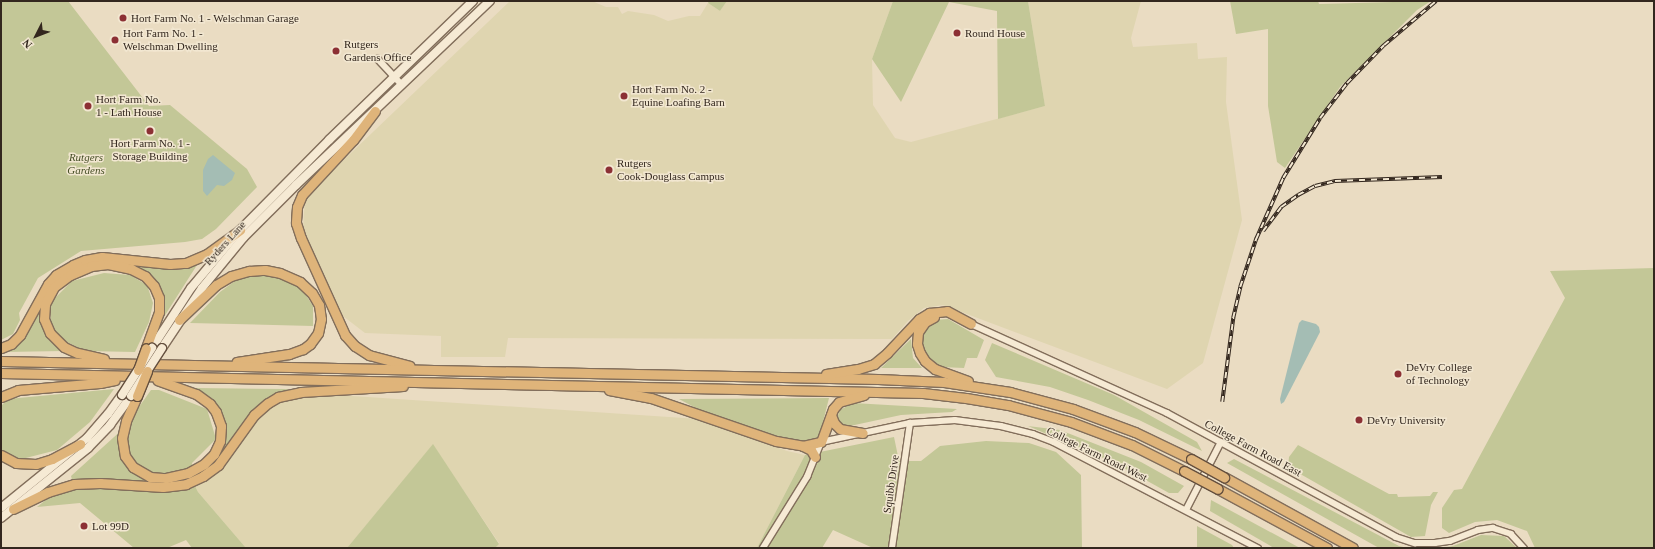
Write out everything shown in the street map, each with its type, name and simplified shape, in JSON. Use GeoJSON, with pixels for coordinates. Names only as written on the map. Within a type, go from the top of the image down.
{"type":"FeatureCollection","features":[{"type":"Feature","properties":{"kind":"highway"},"geometry":{"type":"LineString","coordinates":[[375,111],[353,140],[302,195],[296,212],[297,228],[340,327],[351,343],[375,357],[431,370]]}},
{"type":"Feature","properties":{"kind":"highway"},"geometry":{"type":"LineString","coordinates":[[1,348],[11,344],[20,335],[48,284],[56,275],[73,265],[84,260],[102,257],[170,264],[186,263],[207,254],[240,230]]}},
{"type":"Feature","properties":{"kind":"highway"},"geometry":{"type":"LineString","coordinates":[[149,348],[139,372],[134,396],[123,429],[122,442],[125,456],[136,470],[155,477],[177,476],[199,467],[214,454],[220,441],[222,431],[220,421],[213,408],[206,401],[190,392],[139,372],[77,353],[56,341],[47,329],[44,314],[47,299],[54,287],[70,275],[97,265],[120,266],[141,273],[154,286],[159,303],[149,348]]}},
{"type":"Feature","properties":{"kind":"highway"},"geometry":{"type":"LineString","coordinates":[[1,374],[139,372],[208,366],[276,357],[303,349],[315,337],[320,324],[320,309],[315,297],[305,286],[285,274],[265,270],[249,271],[237,274],[221,282],[180,320]]}},
{"type":"Feature","properties":{"kind":"highway"},"geometry":{"type":"LineString","coordinates":[[791,378],[852,370],[870,366],[884,357],[918,319],[933,312],[951,312],[971,324]]}},
{"type":"Feature","properties":{"kind":"highway"},"geometry":{"type":"LineString","coordinates":[[971,324],[947,315],[932,317],[925,322],[920,329],[917,338],[917,347],[926,361],[935,369],[988,388]]}},
{"type":"Feature","properties":{"kind":"highway"},"geometry":{"type":"LineString","coordinates":[[1,361],[139,372],[432,382],[879,391],[923,393],[966,398],[1036,412],[1112,436],[1184,471],[1327,548]]}},
{"type":"Feature","properties":{"kind":"highway"},"geometry":{"type":"LineString","coordinates":[[208,366],[922,380],[988,388],[1052,402],[1135,432],[1191,459],[1353,548]]}},
{"type":"Feature","properties":{"kind":"highway"},"geometry":{"type":"LineString","coordinates":[[1,397],[18,390],[100,383],[139,372]]}},
{"type":"Feature","properties":{"kind":"highway"},"geometry":{"type":"LineString","coordinates":[[13,509],[48,492],[74,484],[100,483],[163,487],[192,482],[208,473],[218,465],[258,410],[283,395],[323,390],[390,388],[432,382]]}},
{"type":"Feature","properties":{"kind":"highway"},"geometry":{"type":"LineString","coordinates":[[573,384],[644,396],[776,441],[802,446],[811,450],[815,457]]}},
{"type":"Feature","properties":{"kind":"highway"},"geometry":{"type":"LineString","coordinates":[[802,446],[821,442],[830,415],[835,406],[842,400],[879,391]]}},
{"type":"Feature","properties":{"kind":"highway"},"geometry":{"type":"LineString","coordinates":[[830,415],[834,423],[840,429],[863,433]]}},
{"type":"Feature","properties":{"kind":"highway"},"geometry":{"type":"LineString","coordinates":[[1,455],[16,462],[36,464],[52,459],[80,444]]}},
{"type":"Feature","properties":{"kind":"main road","name":"Ryders Lane"},"geometry":{"type":"LineString","coordinates":[[149,348],[191,288],[240,230],[394,76],[474,1]]}},
{"type":"Feature","properties":{"kind":"main road","name":"Ryders Lane"},"geometry":{"type":"LineString","coordinates":[[1,508],[80,444],[101,422],[139,372],[162,348],[208,280],[243,238],[296,185],[490,1]]}},
{"type":"Feature","properties":{"kind":"main road"},"geometry":{"type":"LineString","coordinates":[[1,518],[92,445],[134,396]]}},
{"type":"Feature","properties":{"kind":"street"},"geometry":{"type":"LineString","coordinates":[[378,59],[402,84]]}},
{"type":"Feature","properties":{"kind":"street","name":"College Farm Road East"},"geometry":{"type":"LineString","coordinates":[[971,324],[1167,413],[1402,540],[1422,543],[1444,542],[1478,530],[1493,528],[1511,534],[1524,548]]}},
{"type":"Feature","properties":{"kind":"street","name":"College Farm Road West"},"geometry":{"type":"LineString","coordinates":[[821,442],[910,423],[967,421],[1001,426],[1033,434],[1070,449],[1258,548]]}},
{"type":"Feature","properties":{"kind":"street","name":"Squibb Drive"},"geometry":{"type":"LineString","coordinates":[[892,548],[910,423]]}},
{"type":"Feature","properties":{"kind":"street"},"geometry":{"type":"LineString","coordinates":[[763,548],[803,483],[821,442]]}},
{"type":"Feature","properties":{"kind":"street"},"geometry":{"type":"LineString","coordinates":[[1186,510],[1222,442]]}},
{"type":"Feature","properties":{"kind":"shaded area","name":"Rutgers Cook-Douglass Campus"},"geometry":{"type":"Polygon","coordinates":[[[510,1],[592,1],[606,7],[618,7],[622,14],[628,11],[654,15],[668,21],[689,16],[700,16],[708,3],[720,11],[727,1],[893,1],[872,59],[873,105],[895,138],[911,142],[1045,106],[1028,1],[1141,1],[1131,38],[1133,47],[1197,43],[1198,59],[1227,57],[1226,102],[1242,220],[1203,363],[1167,389],[943,305],[924,308],[908,321],[892,339],[508,338],[505,357],[441,357],[441,336],[365,333],[339,313],[328,291],[303,229],[305,197],[510,1]]]}},
{"type":"Feature","properties":{"kind":"shaded area"},"geometry":{"type":"Polygon","coordinates":[[[307,393],[699,419],[787,451],[805,455],[757,548],[495,548],[499,543],[433,445],[347,548],[246,548],[198,492],[193,482],[219,468],[266,408],[307,393]]]}},
{"type":"Feature","properties":{"kind":"green space","name":"Rutgers Gardens"},"geometry":{"type":"Polygon","coordinates":[[[1,1],[68,1],[149,106],[170,105],[247,169],[257,187],[216,229],[202,239],[185,242],[81,251],[38,278],[19,313],[20,320],[13,334],[1,340],[1,1]]]}},
{"type":"Feature","properties":{"kind":"green space"},"geometry":{"type":"Polygon","coordinates":[[[709,1],[727,1],[720,11],[708,3],[709,1]]]}},
{"type":"Feature","properties":{"kind":"green space"},"geometry":{"type":"Polygon","coordinates":[[[893,1],[1028,1],[1045,106],[998,119],[997,11],[949,2],[901,102],[872,59],[893,1]]]}},
{"type":"Feature","properties":{"kind":"green space"},"geometry":{"type":"Polygon","coordinates":[[[1230,1],[1318,1],[1319,4],[1431,1],[1417,10],[1340,87],[1285,168],[1277,162],[1268,106],[1268,29],[1236,34],[1230,1]]]}},
{"type":"Feature","properties":{"kind":"green space"},"geometry":{"type":"Polygon","coordinates":[[[130,264],[178,270],[197,265],[160,323],[164,302],[159,288],[130,264]]]}},
{"type":"Feature","properties":{"kind":"green space"},"geometry":{"type":"Polygon","coordinates":[[[1654,268],[1654,548],[1535,548],[1527,531],[1497,520],[1475,522],[1449,533],[1442,528],[1442,508],[1454,490],[1462,489],[1565,298],[1550,271],[1654,268]]]}},
{"type":"Feature","properties":{"kind":"green space"},"geometry":{"type":"Polygon","coordinates":[[[104,273],[130,275],[147,285],[153,303],[149,322],[135,352],[85,351],[59,338],[51,327],[50,303],[72,281],[104,273]]]}},
{"type":"Feature","properties":{"kind":"green space"},"geometry":{"type":"Polygon","coordinates":[[[271,274],[302,289],[313,306],[313,326],[190,323],[220,292],[239,278],[271,274]]]}},
{"type":"Feature","properties":{"kind":"green space"},"geometry":{"type":"Polygon","coordinates":[[[40,302],[40,320],[46,337],[63,351],[4,352],[22,342],[40,302]]]}},
{"type":"Feature","properties":{"kind":"green space"},"geometry":{"type":"Polygon","coordinates":[[[948,319],[984,340],[977,358],[967,358],[964,368],[941,367],[928,359],[922,346],[924,330],[935,320],[948,319]]]}},
{"type":"Feature","properties":{"kind":"green space"},"geometry":{"type":"Polygon","coordinates":[[[911,339],[913,358],[922,368],[881,368],[911,339]]]}},
{"type":"Feature","properties":{"kind":"green space"},"geometry":{"type":"Polygon","coordinates":[[[992,343],[1114,395],[1197,442],[1202,451],[1139,420],[1088,400],[1050,387],[996,377],[985,360],[992,343]]]}},
{"type":"Feature","properties":{"kind":"green space"},"geometry":{"type":"Polygon","coordinates":[[[195,388],[289,389],[264,401],[221,456],[225,431],[206,397],[195,388]]]}},
{"type":"Feature","properties":{"kind":"green space"},"geometry":{"type":"Polygon","coordinates":[[[114,389],[90,422],[57,450],[18,460],[3,454],[1,449],[1,406],[8,399],[114,389]]]}},
{"type":"Feature","properties":{"kind":"green space"},"geometry":{"type":"Polygon","coordinates":[[[151,390],[159,390],[207,409],[216,439],[192,463],[193,482],[198,492],[246,548],[192,548],[186,540],[167,548],[134,548],[80,503],[37,507],[47,499],[74,487],[71,476],[124,428],[151,390]]]}},
{"type":"Feature","properties":{"kind":"green space"},"geometry":{"type":"Polygon","coordinates":[[[829,398],[819,438],[803,442],[777,437],[705,413],[679,399],[829,398]]]}},
{"type":"Feature","properties":{"kind":"green space"},"geometry":{"type":"Polygon","coordinates":[[[853,403],[957,409],[952,412],[901,415],[850,426],[840,424],[837,418],[840,410],[853,403]]]}},
{"type":"Feature","properties":{"kind":"green space"},"geometry":{"type":"Polygon","coordinates":[[[1028,426],[1060,430],[1141,462],[1184,486],[1178,493],[1169,493],[1115,463],[1028,426]]]}},
{"type":"Feature","properties":{"kind":"green space"},"geometry":{"type":"Polygon","coordinates":[[[894,437],[899,461],[921,461],[940,446],[986,441],[1029,443],[1056,452],[1081,475],[1082,548],[873,548],[833,530],[822,548],[757,548],[805,455],[894,437]]]}},
{"type":"Feature","properties":{"kind":"green space"},"geometry":{"type":"Polygon","coordinates":[[[433,444],[499,544],[495,548],[347,548],[433,444]]]}},
{"type":"Feature","properties":{"kind":"green space"},"geometry":{"type":"Polygon","coordinates":[[[1298,445],[1389,494],[1397,494],[1398,497],[1430,496],[1433,492],[1438,492],[1431,505],[1425,536],[1411,537],[1288,467],[1289,457],[1298,445]]]}},
{"type":"Feature","properties":{"kind":"green space"},"geometry":{"type":"Polygon","coordinates":[[[1234,459],[1399,546],[1408,548],[1379,548],[1227,463],[1234,459]]]}},
{"type":"Feature","properties":{"kind":"green space"},"geometry":{"type":"Polygon","coordinates":[[[1211,500],[1300,548],[1274,548],[1210,511],[1211,500]]]}},
{"type":"Feature","properties":{"kind":"green space"},"geometry":{"type":"Polygon","coordinates":[[[1197,526],[1232,545],[1234,548],[1197,548],[1197,526]]]}},
{"type":"Feature","properties":{"kind":"green space"},"geometry":{"type":"Polygon","coordinates":[[[1481,535],[1504,536],[1517,548],[1441,548],[1453,546],[1481,535]]]}},
{"type":"Feature","properties":{"kind":"water"},"geometry":{"type":"Polygon","coordinates":[[[213,155],[235,173],[232,180],[224,186],[217,185],[207,196],[203,191],[203,170],[208,159],[213,155]]]}},
{"type":"Feature","properties":{"kind":"water"},"geometry":{"type":"Polygon","coordinates":[[[1302,320],[1316,324],[1319,327],[1320,332],[1284,402],[1281,404],[1280,399],[1299,323],[1302,320]]]}},
{"type":"Feature","properties":{"kind":"railway"},"geometry":{"type":"LineString","coordinates":[[1222,402],[1233,318],[1240,287],[1256,239],[1283,178],[1320,118],[1347,83],[1384,45],[1436,1]]}},
{"type":"Feature","properties":{"kind":"railway"},"geometry":{"type":"LineString","coordinates":[[1263,231],[1281,207],[1298,195],[1315,186],[1335,181],[1442,177]]}},
{"type":"Feature","properties":{"kind":"place","name":"Hort Farm No. 1 - Welschman Garage"},"geometry":{"type":"Point","coordinates":[123,18]}},
{"type":"Feature","properties":{"kind":"place","name":"Round House"},"geometry":{"type":"Point","coordinates":[957,33]}},
{"type":"Feature","properties":{"kind":"place","name":"Hort Farm No. 1 - Welschman Dwelling"},"geometry":{"type":"Point","coordinates":[115,40]}},
{"type":"Feature","properties":{"kind":"place","name":"Rutgers Gardens Office"},"geometry":{"type":"Point","coordinates":[336,51]}},
{"type":"Feature","properties":{"kind":"place","name":"Hort Farm No. 2 - Equine Loafing Barn"},"geometry":{"type":"Point","coordinates":[624,96]}},
{"type":"Feature","properties":{"kind":"place","name":"Hort Farm No. 1 - Lath House"},"geometry":{"type":"Point","coordinates":[88,106]}},
{"type":"Feature","properties":{"kind":"place","name":"Hort Farm No. 1 - Storage Building"},"geometry":{"type":"Point","coordinates":[150,131]}},
{"type":"Feature","properties":{"kind":"place","name":"Rutgers Cook-Douglass Campus"},"geometry":{"type":"Point","coordinates":[609,170]}},
{"type":"Feature","properties":{"kind":"place","name":"DeVry College of Technology"},"geometry":{"type":"Point","coordinates":[1398,374]}},
{"type":"Feature","properties":{"kind":"place","name":"DeVry University"},"geometry":{"type":"Point","coordinates":[1359,420]}},
{"type":"Feature","properties":{"kind":"place","name":"Lot 99D"},"geometry":{"type":"Point","coordinates":[84,526]}}]}
